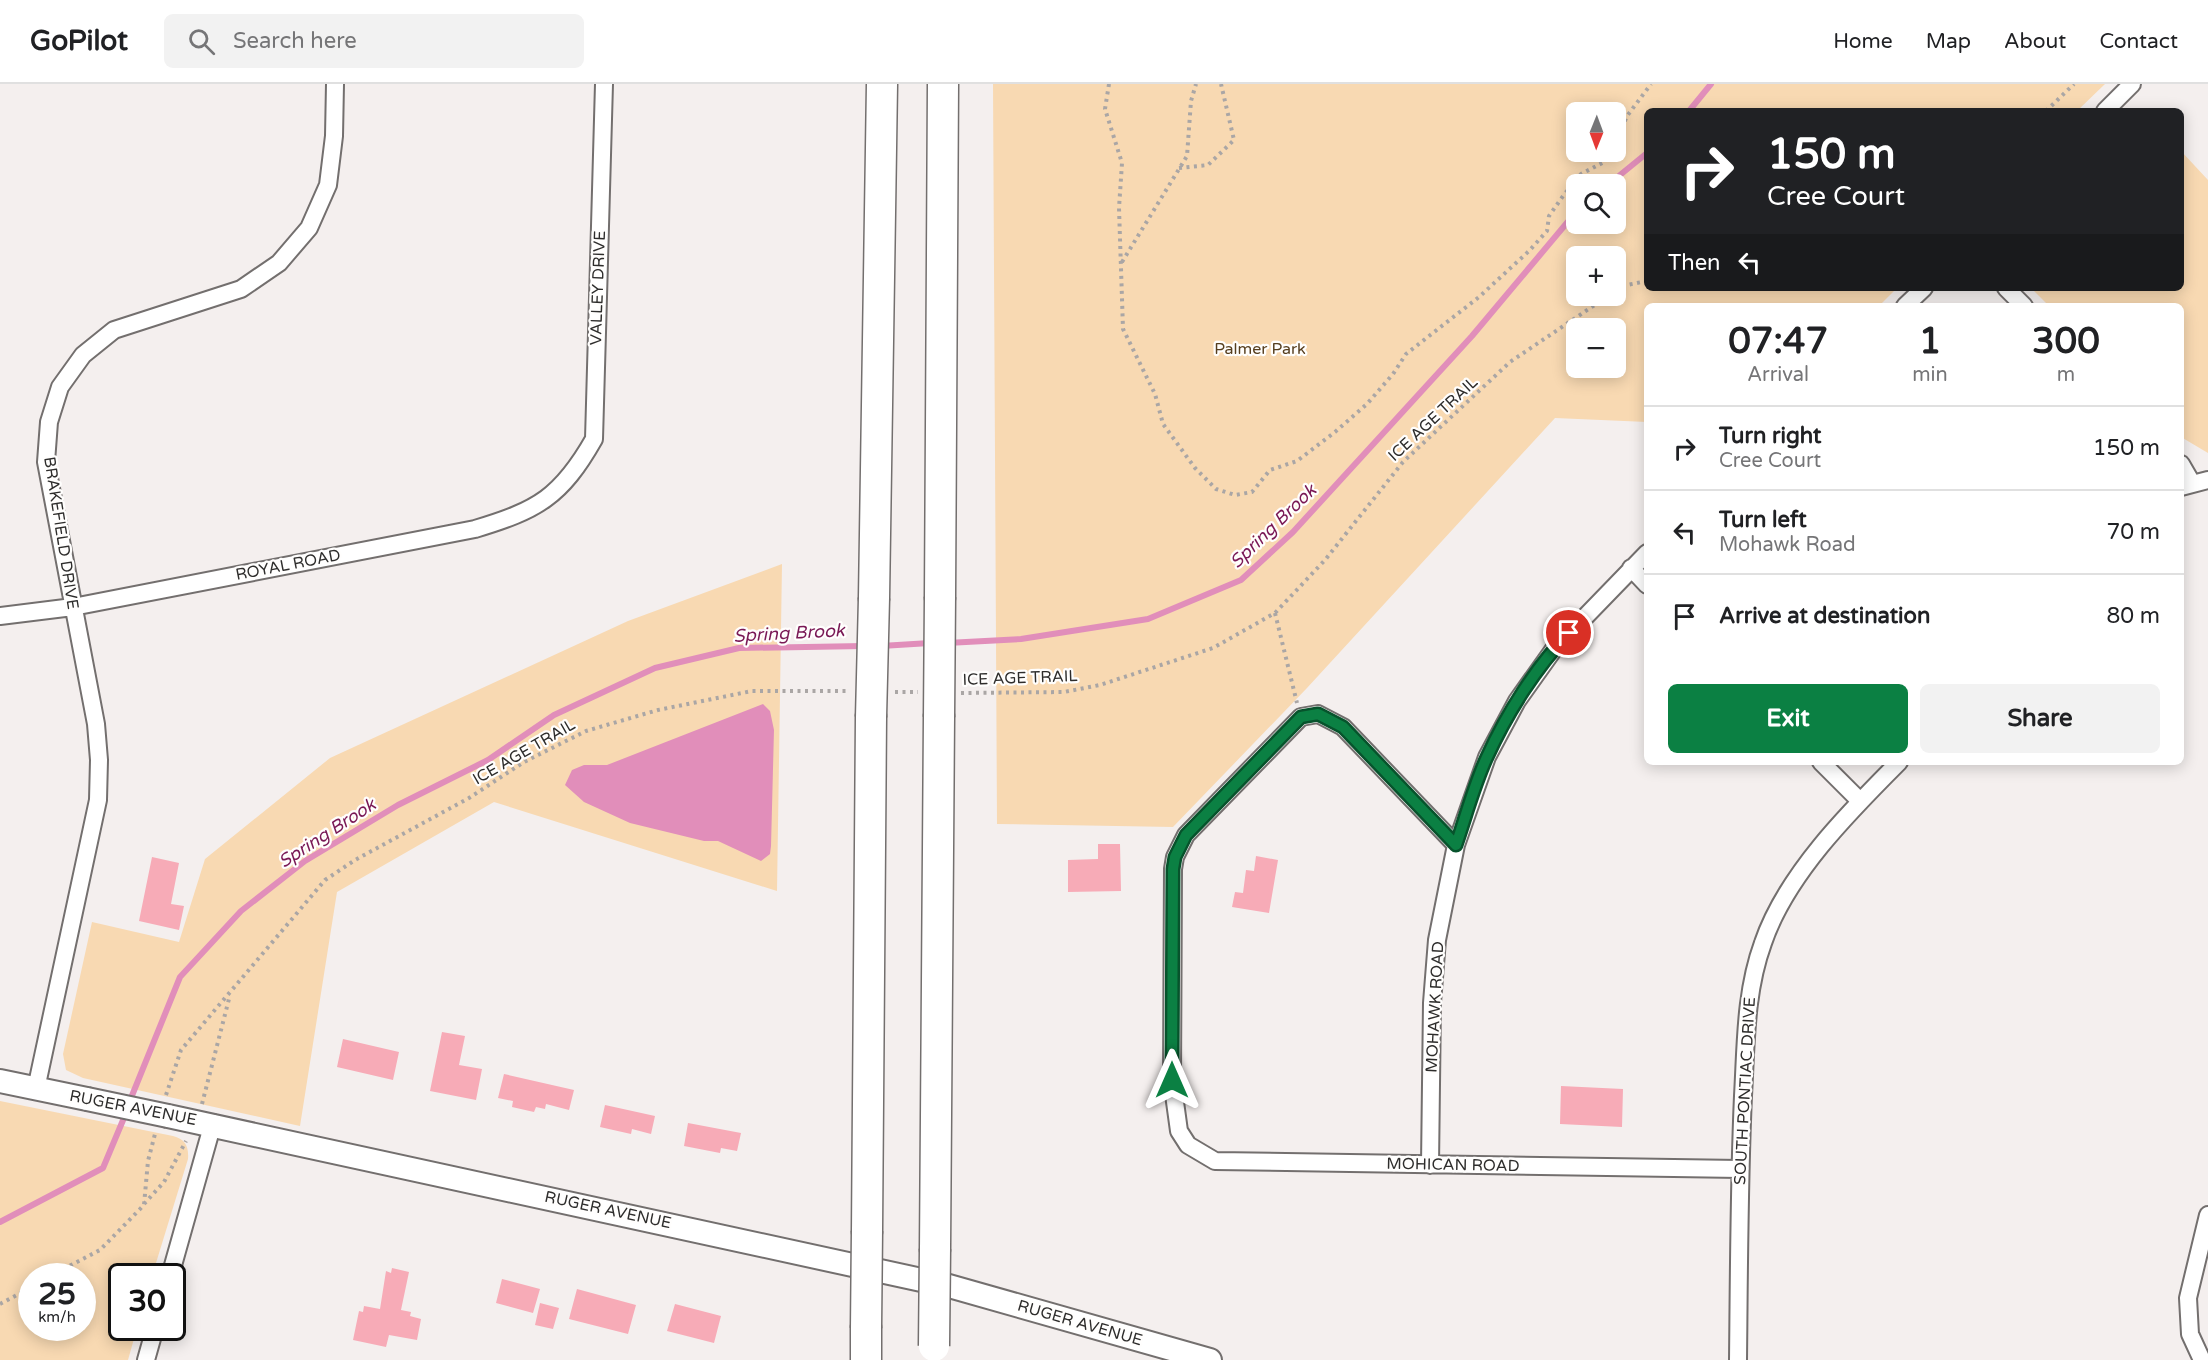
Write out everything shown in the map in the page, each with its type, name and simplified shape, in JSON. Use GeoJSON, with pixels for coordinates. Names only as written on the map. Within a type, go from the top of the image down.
{"type":"FeatureCollection","features":[{"type":"Feature","properties":{"kind":"highway"},"geometry":{"type":"LineString","coordinates":[[866,1360],[872,700],[882,84]]}},
{"type":"Feature","properties":{"kind":"highway"},"geometry":{"type":"LineString","coordinates":[[934,1353],[947,705],[940,597],[944,84]]}},
{"type":"Feature","properties":{"kind":"street","name":"BRAKEFIELD DRIVE"},"geometry":{"type":"LineString","coordinates":[[36,1089],[98,800],[99,759],[96,724],[46,462],[48,422],[60,387],[82,356],[114,330],[241,289],[279,263],[309,228],[328,185],[334,136],[335,84]]}},
{"type":"Feature","properties":{"kind":"street","name":"VALLEY DRIVE"},"geometry":{"type":"LineString","coordinates":[[565,484],[577,470],[594,439],[604,84]]}},
{"type":"Feature","properties":{"kind":"street"},"geometry":{"type":"LineString","coordinates":[[2108,108],[2132,84]]}},
{"type":"Feature","properties":{"kind":"street"},"geometry":{"type":"LineString","coordinates":[[1908,303],[1921,291]]}},
{"type":"Feature","properties":{"kind":"street"},"geometry":{"type":"LineString","coordinates":[[2009,291],[2021,303]]}},
{"type":"Feature","properties":{"kind":"street"},"geometry":{"type":"LineString","coordinates":[[2184,468],[2194,483]]}},
{"type":"Feature","properties":{"kind":"street","name":"ROYAL ROAD"},"geometry":{"type":"LineString","coordinates":[[0,616],[73,608],[475,529],[518,516],[552,496],[565,484]]}},
{"type":"Feature","properties":{"kind":"street","name":"MOHAWK ROAD"},"geometry":{"type":"LineString","coordinates":[[1431,1165],[1432,1003],[1436,951],[1456,845],[1487,757],[1517,701],[1554,649],[1644,556]]}},
{"type":"Feature","properties":{"kind":"street"},"geometry":{"type":"LineString","coordinates":[[1631,568],[1644,582]]}},
{"type":"Feature","properties":{"kind":"street"},"geometry":{"type":"LineString","coordinates":[[1301,717],[1318,714],[1343,727],[1456,845]]}},
{"type":"Feature","properties":{"kind":"street","name":"MOHICAN ROAD"},"geometry":{"type":"LineString","coordinates":[[1301,717],[1186,835],[1175,857],[1172,883],[1172,1080],[1179,1131],[1188,1144],[1215,1161],[1740,1169]]}},
{"type":"Feature","properties":{"kind":"street"},"geometry":{"type":"LineString","coordinates":[[1824,765],[1860,801]]}},
{"type":"Feature","properties":{"kind":"street","name":"SOUTH PONTIAC DRIVE"},"geometry":{"type":"LineString","coordinates":[[1738,1360],[1740,1169],[1748,1000],[1763,942],[1789,888],[1860,801],[1896,765]]}},
{"type":"Feature","properties":{"kind":"street","name":"RUGER AVENUE"},"geometry":{"type":"LineString","coordinates":[[0,1081],[213,1123],[949,1286],[1210,1360]]}},
{"type":"Feature","properties":{"kind":"street"},"geometry":{"type":"LineString","coordinates":[[174,1263],[213,1123]]}},
{"type":"Feature","properties":{"kind":"street"},"geometry":{"type":"LineString","coordinates":[[2202,1360],[2190,1334],[2188,1298],[2208,1215]]}},
{"type":"Feature","properties":{"kind":"street"},"geometry":{"type":"LineString","coordinates":[[146,1360],[151,1341]]}},
{"type":"Feature","properties":{"kind":"path"},"geometry":{"type":"LineString","coordinates":[[1109,84],[1105,109],[1122,163],[1123,329],[1155,394],[1163,424],[1195,468],[1216,489],[1235,495],[1252,492],[1270,470],[1297,461],[1367,404],[1393,374],[1406,354],[1479,297],[1530,251],[1547,231],[1549,216],[1581,174],[1605,162]]}},
{"type":"Feature","properties":{"kind":"path"},"geometry":{"type":"LineString","coordinates":[[1121,263],[1187,156],[1191,101],[1196,84]]}},
{"type":"Feature","properties":{"kind":"path"},"geometry":{"type":"LineString","coordinates":[[1179,168],[1208,165],[1234,140],[1221,84]]}},
{"type":"Feature","properties":{"kind":"path"},"geometry":{"type":"LineString","coordinates":[[1626,118],[1651,84]]}},
{"type":"Feature","properties":{"kind":"path"},"geometry":{"type":"LineString","coordinates":[[2049,108],[2074,84]]}},
{"type":"Feature","properties":{"kind":"path"},"geometry":{"type":"LineString","coordinates":[[1626,285],[1644,282]]}},
{"type":"Feature","properties":{"kind":"path","name":"ICE AGE TRAIL"},"geometry":{"type":"LineString","coordinates":[[947,705],[1065,692],[1100,685],[1213,648],[1275,613],[1325,560],[1403,462],[1510,362],[1593,306]]}},
{"type":"Feature","properties":{"kind":"path"},"geometry":{"type":"LineString","coordinates":[[1275,613],[1301,717]]}},
{"type":"Feature","properties":{"kind":"path","name":"ICE AGE TRAIL"},"geometry":{"type":"LineString","coordinates":[[75,1263],[100,1250],[144,1205],[148,1161],[181,1050],[325,880],[355,860],[469,798],[524,762],[586,731],[658,710],[752,691],[872,700],[919,692]]}},
{"type":"Feature","properties":{"kind":"path"},"geometry":{"type":"LineString","coordinates":[[0,1304],[18,1294]]}},
{"type":"Feature","properties":{"kind":"green space","name":"Palmer Park"},"geometry":{"type":"Polygon","coordinates":[[[993,84],[2105,84],[2080,108],[1644,108],[1644,291],[1894,291],[1882,303],[1644,303],[1644,422],[1555,418],[1307,688],[1173,827],[997,824],[993,84]]]}},
{"type":"Feature","properties":{"kind":"green space"},"geometry":{"type":"Polygon","coordinates":[[[2184,154],[2208,180],[2208,453],[2184,439],[2184,303],[2046,303],[2034,291],[2184,291],[2184,154]]]}},
{"type":"Feature","properties":{"kind":"green space"},"geometry":{"type":"Polygon","coordinates":[[[782,564],[777,891],[494,802],[337,892],[300,1126],[83,1078],[66,1070],[63,1054],[92,922],[179,942],[205,859],[330,758],[628,621],[782,564]]]}},
{"type":"Feature","properties":{"kind":"green space"},"geometry":{"type":"Polygon","coordinates":[[[0,1101],[173,1136],[181,1139],[187,1147],[188,1159],[156,1263],[108,1263],[108,1341],[133,1341],[128,1360],[0,1360],[0,1101]]]}},
{"type":"Feature","properties":{"kind":"shaded area"},"geometry":{"type":"Polygon","coordinates":[[[763,704],[770,711],[774,730],[771,846],[770,854],[761,861],[718,841],[704,841],[630,823],[584,802],[565,785],[572,770],[584,765],[607,765],[763,704]]]}},
{"type":"Feature","properties":{"kind":"building"},"geometry":{"type":"Polygon","coordinates":[[[1098,844],[1120,844],[1121,891],[1068,892],[1068,860],[1098,859],[1098,844]]]}},
{"type":"Feature","properties":{"kind":"building"},"geometry":{"type":"Polygon","coordinates":[[[1256,856],[1278,860],[1269,913],[1232,907],[1235,892],[1243,893],[1246,870],[1254,871],[1256,856]]]}},
{"type":"Feature","properties":{"kind":"building"},"geometry":{"type":"Polygon","coordinates":[[[152,857],[179,863],[171,904],[184,906],[179,930],[139,921],[152,857]]]}},
{"type":"Feature","properties":{"kind":"building"},"geometry":{"type":"Polygon","coordinates":[[[442,1032],[465,1036],[459,1065],[482,1069],[476,1100],[430,1091],[442,1032]]]}},
{"type":"Feature","properties":{"kind":"building"},"geometry":{"type":"Polygon","coordinates":[[[343,1039],[399,1052],[393,1080],[337,1067],[343,1039]]]}},
{"type":"Feature","properties":{"kind":"building"},"geometry":{"type":"Polygon","coordinates":[[[504,1074],[574,1090],[569,1110],[546,1104],[545,1109],[536,1107],[534,1112],[512,1107],[513,1101],[498,1098],[504,1074]]]}},
{"type":"Feature","properties":{"kind":"building"},"geometry":{"type":"Polygon","coordinates":[[[1561,1086],[1623,1089],[1622,1127],[1560,1124],[1561,1086]]]}},
{"type":"Feature","properties":{"kind":"building"},"geometry":{"type":"Polygon","coordinates":[[[605,1105],[655,1116],[651,1134],[632,1129],[631,1134],[600,1127],[605,1105]]]}},
{"type":"Feature","properties":{"kind":"building"},"geometry":{"type":"Polygon","coordinates":[[[688,1123],[741,1133],[737,1151],[721,1148],[720,1153],[684,1146],[688,1123]]]}},
{"type":"Feature","properties":{"kind":"building"},"geometry":{"type":"Polygon","coordinates":[[[392,1268],[409,1272],[401,1310],[411,1312],[410,1316],[421,1319],[417,1340],[389,1335],[386,1347],[353,1340],[359,1311],[363,1312],[364,1306],[380,1309],[386,1271],[391,1273],[392,1268]]]}},
{"type":"Feature","properties":{"kind":"building"},"geometry":{"type":"Polygon","coordinates":[[[502,1279],[540,1289],[533,1313],[496,1303],[502,1279]]]}},
{"type":"Feature","properties":{"kind":"building"},"geometry":{"type":"Polygon","coordinates":[[[577,1289],[636,1305],[628,1334],[569,1319],[577,1289]]]}},
{"type":"Feature","properties":{"kind":"building"},"geometry":{"type":"Polygon","coordinates":[[[540,1303],[559,1308],[553,1329],[535,1325],[540,1303]]]}},
{"type":"Feature","properties":{"kind":"building"},"geometry":{"type":"Polygon","coordinates":[[[675,1304],[721,1316],[714,1343],[667,1331],[675,1304]]]}},
{"type":"Feature","properties":{"kind":"waterway","name":"Spring Brook"},"geometry":{"type":"LineString","coordinates":[[1691,108],[1711,84]]}},
{"type":"Feature","properties":{"kind":"waterway","name":"Spring Brook"},"geometry":{"type":"LineString","coordinates":[[1621,174],[1644,155]]}},
{"type":"Feature","properties":{"kind":"waterway","name":"Spring Brook"},"geometry":{"type":"LineString","coordinates":[[947,643],[1021,639],[1148,619],[1241,580],[1293,532],[1472,336],[1566,224]]}},
{"type":"Feature","properties":{"kind":"waterway","name":"Spring Brook"},"geometry":{"type":"LineString","coordinates":[[881,646],[930,643]]}},
{"type":"Feature","properties":{"kind":"waterway","name":"Spring Brook"},"geometry":{"type":"LineString","coordinates":[[129,1103],[180,977],[241,911],[305,861],[398,805],[488,760],[554,715],[655,668],[739,648],[864,646]]}},
{"type":"Feature","properties":{"kind":"waterway","name":"Spring Brook"},"geometry":{"type":"LineString","coordinates":[[0,1222],[103,1168],[126,1113]]}},
{"type":"Feature","properties":{"kind":"route"},"geometry":{"type":"LineString","coordinates":[[1172,1080],[1172,883],[1175,857],[1186,835],[1301,717],[1318,714],[1343,727],[1456,845],[1487,757],[1517,701],[1554,649],[1569,633]]}}]}
